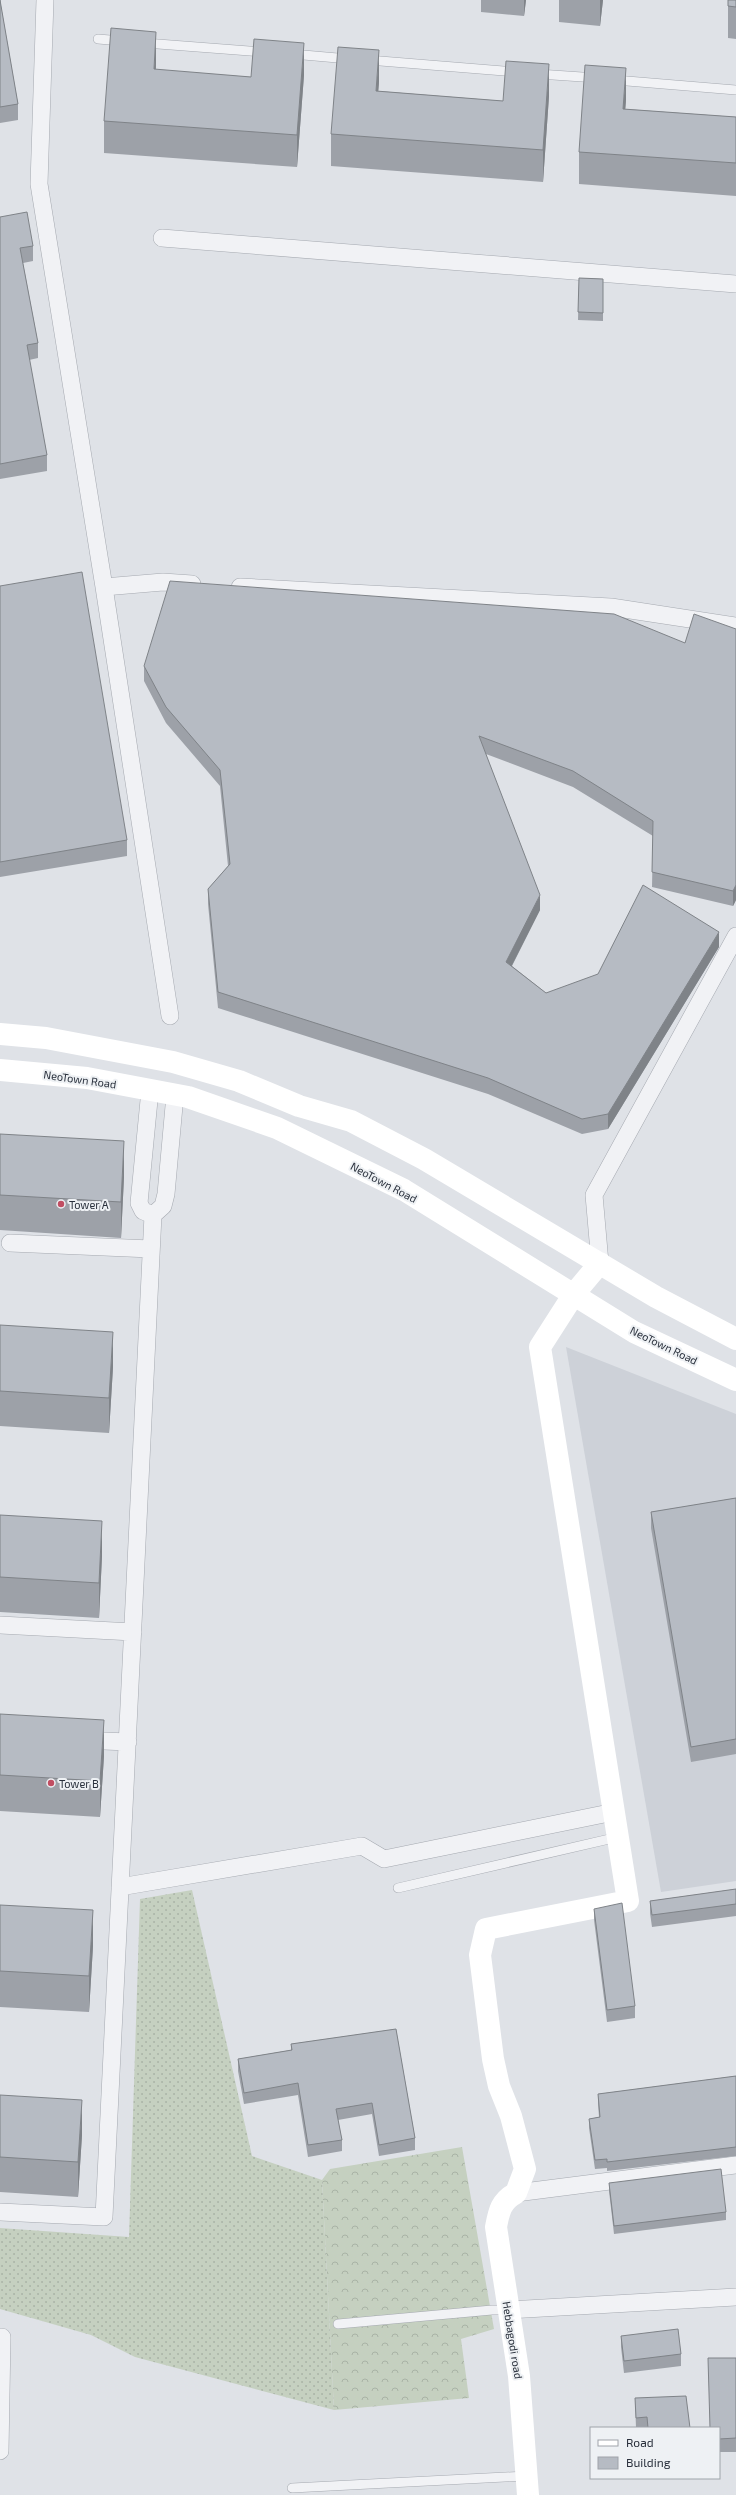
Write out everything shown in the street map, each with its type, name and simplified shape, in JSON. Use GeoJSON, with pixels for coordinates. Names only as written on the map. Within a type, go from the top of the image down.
{"type":"FeatureCollection","features":[{"type":"Feature","properties":{"kind":"street"},"geometry":{"type":"LineString","coordinates":[[46,0],[39,184],[104,588],[170,1016]]}},
{"type":"Feature","properties":{"kind":"street"},"geometry":{"type":"LineString","coordinates":[[162,238],[736,284]]}},
{"type":"Feature","properties":{"kind":"street"},"geometry":{"type":"LineString","coordinates":[[104,588],[163,582],[610,607],[736,626]]}},
{"type":"Feature","properties":{"kind":"street"},"geometry":{"type":"LineString","coordinates":[[736,936],[594,1195],[600,1263],[574,1294],[540,1347],[628,1901],[486,1929],[480,1956],[492,2059],[500,2086],[512,2116],[525,2169],[516,2193],[736,2166]]}},
{"type":"Feature","properties":{"kind":"street"},"geometry":{"type":"LineString","coordinates":[[0,1034],[46,1038],[173,1062],[239,1081],[299,1106],[350,1121],[424,1159],[656,1297],[736,1339]]}},
{"type":"Feature","properties":{"kind":"street","name":"NeoTown Road"},"geometry":{"type":"LineString","coordinates":[[0,1070],[87,1078],[175,1095],[277,1128],[404,1190],[634,1332],[736,1380]]}},
{"type":"Feature","properties":{"kind":"street"},"geometry":{"type":"LineString","coordinates":[[150,1090],[139,1203],[143,1211],[153,1215]]}},
{"type":"Feature","properties":{"kind":"street"},"geometry":{"type":"LineString","coordinates":[[0,2212],[104,2217],[153,1215],[163,1206],[166,1194],[175,1095]]}},
{"type":"Feature","properties":{"kind":"street"},"geometry":{"type":"LineString","coordinates":[[10,1243],[151,1249]]}},
{"type":"Feature","properties":{"kind":"street"},"geometry":{"type":"LineString","coordinates":[[0,1625],[133,1632]]}},
{"type":"Feature","properties":{"kind":"street"},"geometry":{"type":"LineString","coordinates":[[64,1739],[128,1742]]}},
{"type":"Feature","properties":{"kind":"street"},"geometry":{"type":"LineString","coordinates":[[120,1887],[362,1846],[384,1860],[614,1812]]}},
{"type":"Feature","properties":{"kind":"street","name":"Hebbagodi road"},"geometry":{"type":"LineString","coordinates":[[516,2193],[506,2199],[499,2211],[496,2227],[519,2376],[527,2485]]}},
{"type":"Feature","properties":{"kind":"street"},"geometry":{"type":"LineString","coordinates":[[508,2310],[736,2297]]}},
{"type":"Feature","properties":{"kind":"street"},"geometry":{"type":"LineString","coordinates":[[0,2336],[2,2337],[0,2451]]}},
{"type":"Feature","properties":{"kind":"lane"},"geometry":{"type":"LineString","coordinates":[[98,39],[736,90]]}},
{"type":"Feature","properties":{"kind":"lane"},"geometry":{"type":"LineString","coordinates":[[398,1888],[618,1837]]}},
{"type":"Feature","properties":{"kind":"lane"},"geometry":{"type":"LineString","coordinates":[[338,2324],[492,2310],[508,2310]]}},
{"type":"Feature","properties":{"kind":"lane"},"geometry":{"type":"LineString","coordinates":[[292,2488],[527,2485]]}},
{"type":"Feature","properties":{"kind":"shaded area"},"geometry":{"type":"Polygon","coordinates":[[[566,1347],[736,1414],[736,1881],[661,1892],[566,1347]]]}},
{"type":"Feature","properties":{"kind":"green space"},"geometry":{"type":"Polygon","coordinates":[[[192,1890],[252,2156],[322,2180],[334,2410],[135,2357],[91,2335],[0,2309],[0,2228],[129,2237],[140,1899],[192,1890]]]}},
{"type":"Feature","properties":{"kind":"green space"},"geometry":{"type":"Polygon","coordinates":[[[462,2147],[494,2329],[461,2339],[469,2398],[334,2410],[322,2180],[330,2169],[462,2147]]]}},
{"type":"Feature","properties":{"kind":"building"},"geometry":{"type":"Polygon","coordinates":[[[0,0],[18,104],[0,107],[0,0]]]}},
{"type":"Feature","properties":{"kind":"building"},"geometry":{"type":"Polygon","coordinates":[[[728,0],[736,0],[736,7],[728,6],[728,0]]]}},
{"type":"Feature","properties":{"kind":"building"},"geometry":{"type":"Polygon","coordinates":[[[111,28],[156,32],[154,69],[251,77],[254,39],[304,43],[297,135],[104,121],[111,28]]]}},
{"type":"Feature","properties":{"kind":"building"},"geometry":{"type":"Polygon","coordinates":[[[338,47],[379,50],[376,91],[503,101],[506,61],[549,64],[543,150],[331,134],[338,47]]]}},
{"type":"Feature","properties":{"kind":"building"},"geometry":{"type":"Polygon","coordinates":[[[585,65],[626,68],[623,109],[736,117],[736,163],[579,152],[585,65]]]}},
{"type":"Feature","properties":{"kind":"building"},"geometry":{"type":"Polygon","coordinates":[[[27,212],[33,246],[20,248],[38,343],[27,345],[47,455],[0,464],[0,217],[27,212]]]}},
{"type":"Feature","properties":{"kind":"building"},"geometry":{"type":"Polygon","coordinates":[[[579,278],[603,279],[603,313],[578,312],[579,278]]]}},
{"type":"Feature","properties":{"kind":"building"},"geometry":{"type":"Polygon","coordinates":[[[82,572],[127,840],[0,862],[0,586],[82,572]]]}},
{"type":"Feature","properties":{"kind":"building"},"geometry":{"type":"Polygon","coordinates":[[[170,581],[614,614],[685,643],[694,614],[736,629],[736,885],[733,891],[652,872],[653,821],[573,771],[479,736],[540,895],[506,962],[546,993],[598,974],[643,885],[719,932],[608,1114],[582,1119],[488,1078],[218,992],[208,889],[230,864],[220,770],[166,707],[144,666],[170,581]]]}},
{"type":"Feature","properties":{"kind":"building"},"geometry":{"type":"Polygon","coordinates":[[[0,1134],[124,1141],[121,1202],[0,1195],[0,1134]]]}},
{"type":"Feature","properties":{"kind":"building"},"geometry":{"type":"Polygon","coordinates":[[[0,1325],[113,1332],[109,1398],[0,1391],[0,1325]]]}},
{"type":"Feature","properties":{"kind":"building"},"geometry":{"type":"Polygon","coordinates":[[[736,1498],[736,1739],[691,1747],[651,1512],[736,1498]]]}},
{"type":"Feature","properties":{"kind":"building"},"geometry":{"type":"Polygon","coordinates":[[[0,1515],[102,1521],[99,1583],[0,1577],[0,1515]]]}},
{"type":"Feature","properties":{"kind":"building"},"geometry":{"type":"Polygon","coordinates":[[[0,1714],[104,1720],[100,1781],[0,1775],[0,1714]]]}},
{"type":"Feature","properties":{"kind":"building"},"geometry":{"type":"Polygon","coordinates":[[[736,1889],[736,1904],[652,1915],[650,1901],[736,1889]]]}},
{"type":"Feature","properties":{"kind":"building"},"geometry":{"type":"Polygon","coordinates":[[[622,1903],[635,2006],[607,2010],[594,1909],[622,1903]]]}},
{"type":"Feature","properties":{"kind":"building"},"geometry":{"type":"Polygon","coordinates":[[[0,1905],[93,1910],[89,1976],[0,1971],[0,1905]]]}},
{"type":"Feature","properties":{"kind":"building"},"geometry":{"type":"Polygon","coordinates":[[[396,2029],[415,2138],[379,2145],[372,2103],[336,2109],[342,2140],[308,2145],[298,2083],[244,2093],[238,2059],[292,2050],[291,2044],[396,2029]]]}},
{"type":"Feature","properties":{"kind":"building"},"geometry":{"type":"Polygon","coordinates":[[[736,2076],[736,2147],[607,2162],[607,2159],[595,2160],[589,2119],[600,2117],[598,2094],[736,2076]]]}},
{"type":"Feature","properties":{"kind":"building"},"geometry":{"type":"Polygon","coordinates":[[[0,2095],[82,2100],[78,2162],[0,2157],[0,2095]]]}},
{"type":"Feature","properties":{"kind":"building"},"geometry":{"type":"Polygon","coordinates":[[[721,2169],[726,2212],[614,2226],[609,2183],[721,2169]]]}},
{"type":"Feature","properties":{"kind":"building"},"geometry":{"type":"Polygon","coordinates":[[[678,2329],[681,2354],[624,2361],[621,2336],[678,2329]]]}},
{"type":"Feature","properties":{"kind":"building"},"geometry":{"type":"Polygon","coordinates":[[[708,2358],[736,2358],[736,2438],[720,2439],[720,2427],[710,2427],[708,2358]]]}},
{"type":"Feature","properties":{"kind":"building"},"geometry":{"type":"Polygon","coordinates":[[[686,2396],[690,2427],[648,2427],[647,2417],[636,2418],[635,2398],[686,2396]]]}},
{"type":"Feature","properties":{"kind":"place","name":"Tower A"},"geometry":{"type":"Point","coordinates":[61,1204]}},
{"type":"Feature","properties":{"kind":"place","name":"Tower B"},"geometry":{"type":"Point","coordinates":[51,1783]}}]}
